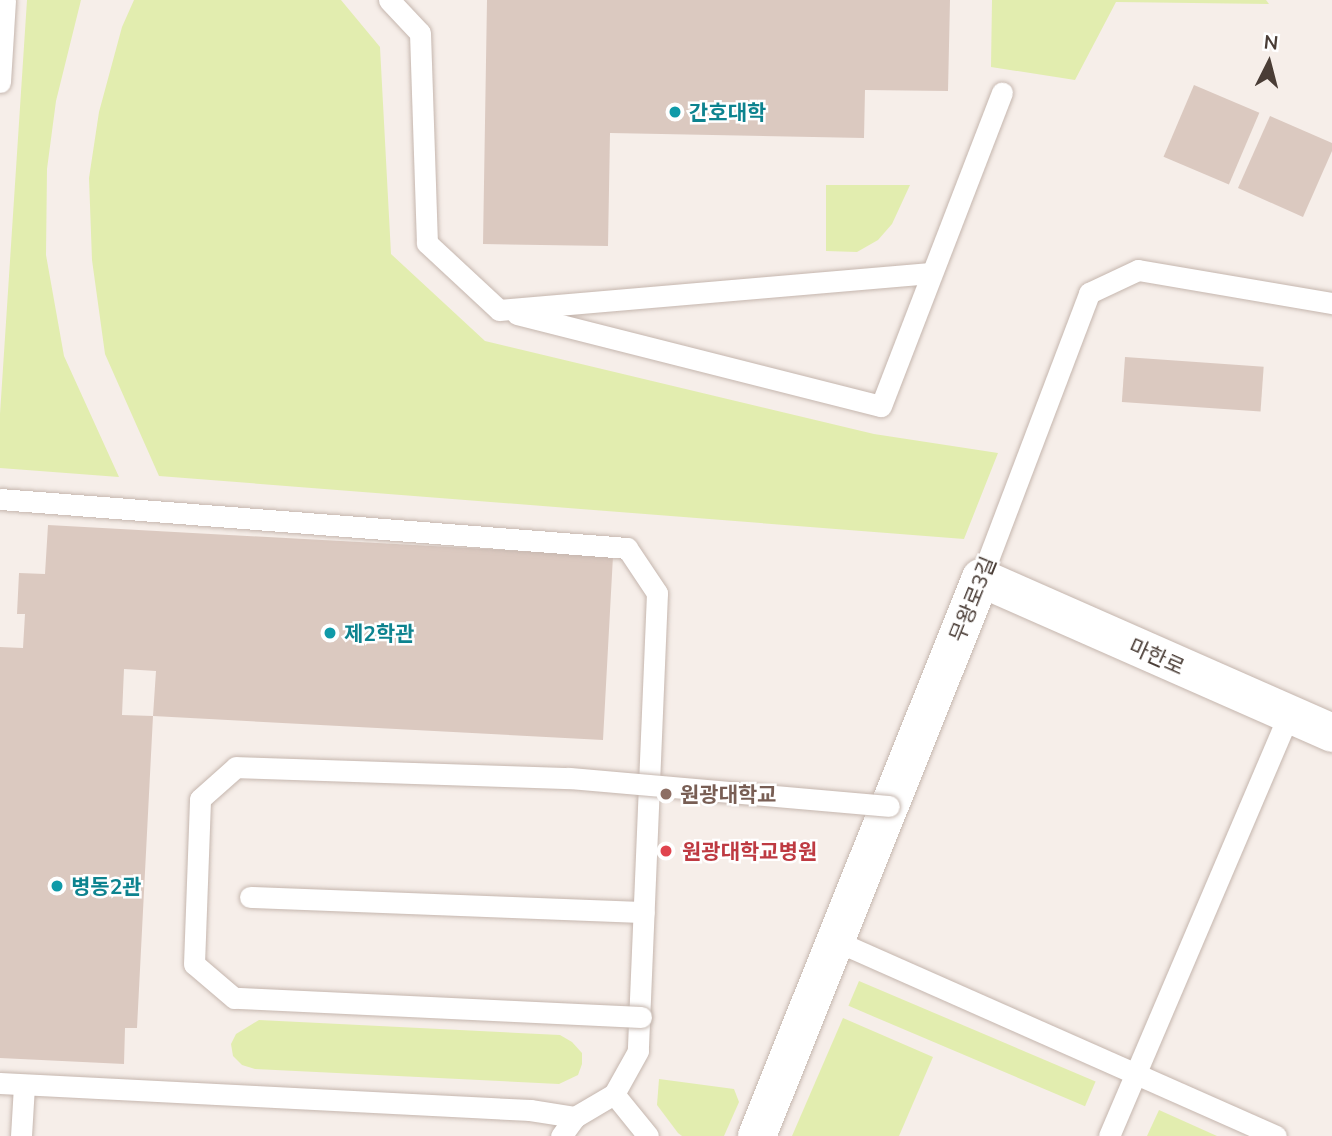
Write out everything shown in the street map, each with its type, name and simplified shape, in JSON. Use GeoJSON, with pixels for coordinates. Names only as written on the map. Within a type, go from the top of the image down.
{"type":"FeatureCollection","features":[{"type":"Feature","properties":{"kind":"street","name":"마한로"},"geometry":{"type":"LineString","coordinates":[[981,578],[1332,733]]}},
{"type":"Feature","properties":{"kind":"street","name":"무왕로3길"},"geometry":{"type":"LineString","coordinates":[[757,1136],[981,578]]}},
{"type":"Feature","properties":{"kind":"lane"},"geometry":{"type":"LineString","coordinates":[[0,82],[5,0]]}},
{"type":"Feature","properties":{"kind":"lane"},"geometry":{"type":"LineString","coordinates":[[389,0],[420,33],[427,243],[499,310],[881,406],[930,273],[1002,93]]}},
{"type":"Feature","properties":{"kind":"lane","name":"무왕로3길"},"geometry":{"type":"LineString","coordinates":[[981,578],[1089,293],[1139,270],[1332,303]]}},
{"type":"Feature","properties":{"kind":"lane"},"geometry":{"type":"LineString","coordinates":[[499,310],[930,273]]}},
{"type":"Feature","properties":{"kind":"lane"},"geometry":{"type":"LineString","coordinates":[[0,499],[627,548],[657,593],[638,1052],[614,1094],[575,1117],[561,1136]]}},
{"type":"Feature","properties":{"kind":"lane"},"geometry":{"type":"LineString","coordinates":[[1108,1136],[1289,714]]}},
{"type":"Feature","properties":{"kind":"lane"},"geometry":{"type":"LineString","coordinates":[[641,1017],[234,998],[194,964],[200,799],[236,767],[569,778],[889,806]]}},
{"type":"Feature","properties":{"kind":"lane"},"geometry":{"type":"LineString","coordinates":[[250,897],[644,912]]}},
{"type":"Feature","properties":{"kind":"lane"},"geometry":{"type":"LineString","coordinates":[[836,941],[1276,1136]]}},
{"type":"Feature","properties":{"kind":"lane"},"geometry":{"type":"LineString","coordinates":[[0,1083],[530,1110],[575,1117]]}},
{"type":"Feature","properties":{"kind":"lane"},"geometry":{"type":"LineString","coordinates":[[21,1136],[24,1084]]}},
{"type":"Feature","properties":{"kind":"lane"},"geometry":{"type":"LineString","coordinates":[[614,1094],[648,1136]]}},
{"type":"Feature","properties":{"kind":"green space"},"geometry":{"type":"Polygon","coordinates":[[[27,0],[81,0],[56,101],[47,169],[46,255],[64,356],[119,477],[0,468],[0,414],[27,0]]]}},
{"type":"Feature","properties":{"kind":"green space"},"geometry":{"type":"Polygon","coordinates":[[[134,0],[341,0],[380,47],[391,254],[485,341],[874,434],[998,453],[964,539],[159,476],[105,354],[92,260],[89,178],[99,112],[122,27],[134,0]]]}},
{"type":"Feature","properties":{"kind":"green space"},"geometry":{"type":"Polygon","coordinates":[[[992,0],[1266,0],[1269,4],[1116,2],[1075,80],[991,67],[992,0]]]}},
{"type":"Feature","properties":{"kind":"green space"},"geometry":{"type":"Polygon","coordinates":[[[826,185],[910,185],[892,224],[878,240],[857,252],[826,251],[826,185]]]}},
{"type":"Feature","properties":{"kind":"green space"},"geometry":{"type":"Polygon","coordinates":[[[859,981],[1096,1081],[1085,1106],[848,1006],[859,981]]]}},
{"type":"Feature","properties":{"kind":"green space"},"geometry":{"type":"Polygon","coordinates":[[[843,1018],[933,1057],[899,1136],[792,1136],[843,1018]]]}},
{"type":"Feature","properties":{"kind":"green space"},"geometry":{"type":"Polygon","coordinates":[[[259,1020],[560,1035],[572,1042],[582,1053],[582,1064],[578,1075],[559,1084],[255,1069],[242,1065],[233,1056],[231,1044],[236,1034],[259,1020]]]}},
{"type":"Feature","properties":{"kind":"green space"},"geometry":{"type":"Polygon","coordinates":[[[659,1079],[734,1089],[739,1102],[724,1136],[682,1136],[678,1133],[657,1105],[659,1079]]]}},
{"type":"Feature","properties":{"kind":"green space"},"geometry":{"type":"Polygon","coordinates":[[[1159,1110],[1217,1136],[1147,1136],[1159,1110]]]}},
{"type":"Feature","properties":{"kind":"building","name":"간호대학"},"geometry":{"type":"Polygon","coordinates":[[[487,0],[950,0],[948,91],[865,90],[864,138],[610,133],[608,246],[483,244],[487,0]]]}},
{"type":"Feature","properties":{"kind":"building"},"geometry":{"type":"Polygon","coordinates":[[[1194,85],[1259,113],[1229,185],[1164,157],[1194,85]]]}},
{"type":"Feature","properties":{"kind":"building"},"geometry":{"type":"Polygon","coordinates":[[[1270,116],[1332,143],[1332,151],[1303,217],[1238,188],[1270,116]]]}},
{"type":"Feature","properties":{"kind":"building"},"geometry":{"type":"Polygon","coordinates":[[[1125,357],[1264,367],[1261,412],[1122,402],[1125,357]]]}},
{"type":"Feature","properties":{"kind":"building"},"geometry":{"type":"Polygon","coordinates":[[[48,525],[613,556],[603,740],[153,716],[137,1028],[125,1028],[124,1064],[0,1058],[0,647],[23,648],[25,614],[17,614],[19,573],[45,574],[48,525]],[[124,669],[122,715],[153,716],[156,671],[124,669]]]}},
{"type":"Feature","properties":{"kind":"place","name":"간호대학"},"geometry":{"type":"Point","coordinates":[675,112]}},
{"type":"Feature","properties":{"kind":"place","name":"제2학관"},"geometry":{"type":"Point","coordinates":[330,633]}},
{"type":"Feature","properties":{"kind":"place","name":"원광대학교"},"geometry":{"type":"Point","coordinates":[666,794]}},
{"type":"Feature","properties":{"kind":"place","name":"원광대학교병원"},"geometry":{"type":"Point","coordinates":[666,851]}},
{"type":"Feature","properties":{"kind":"place","name":"병동2관"},"geometry":{"type":"Point","coordinates":[57,886]}}]}
